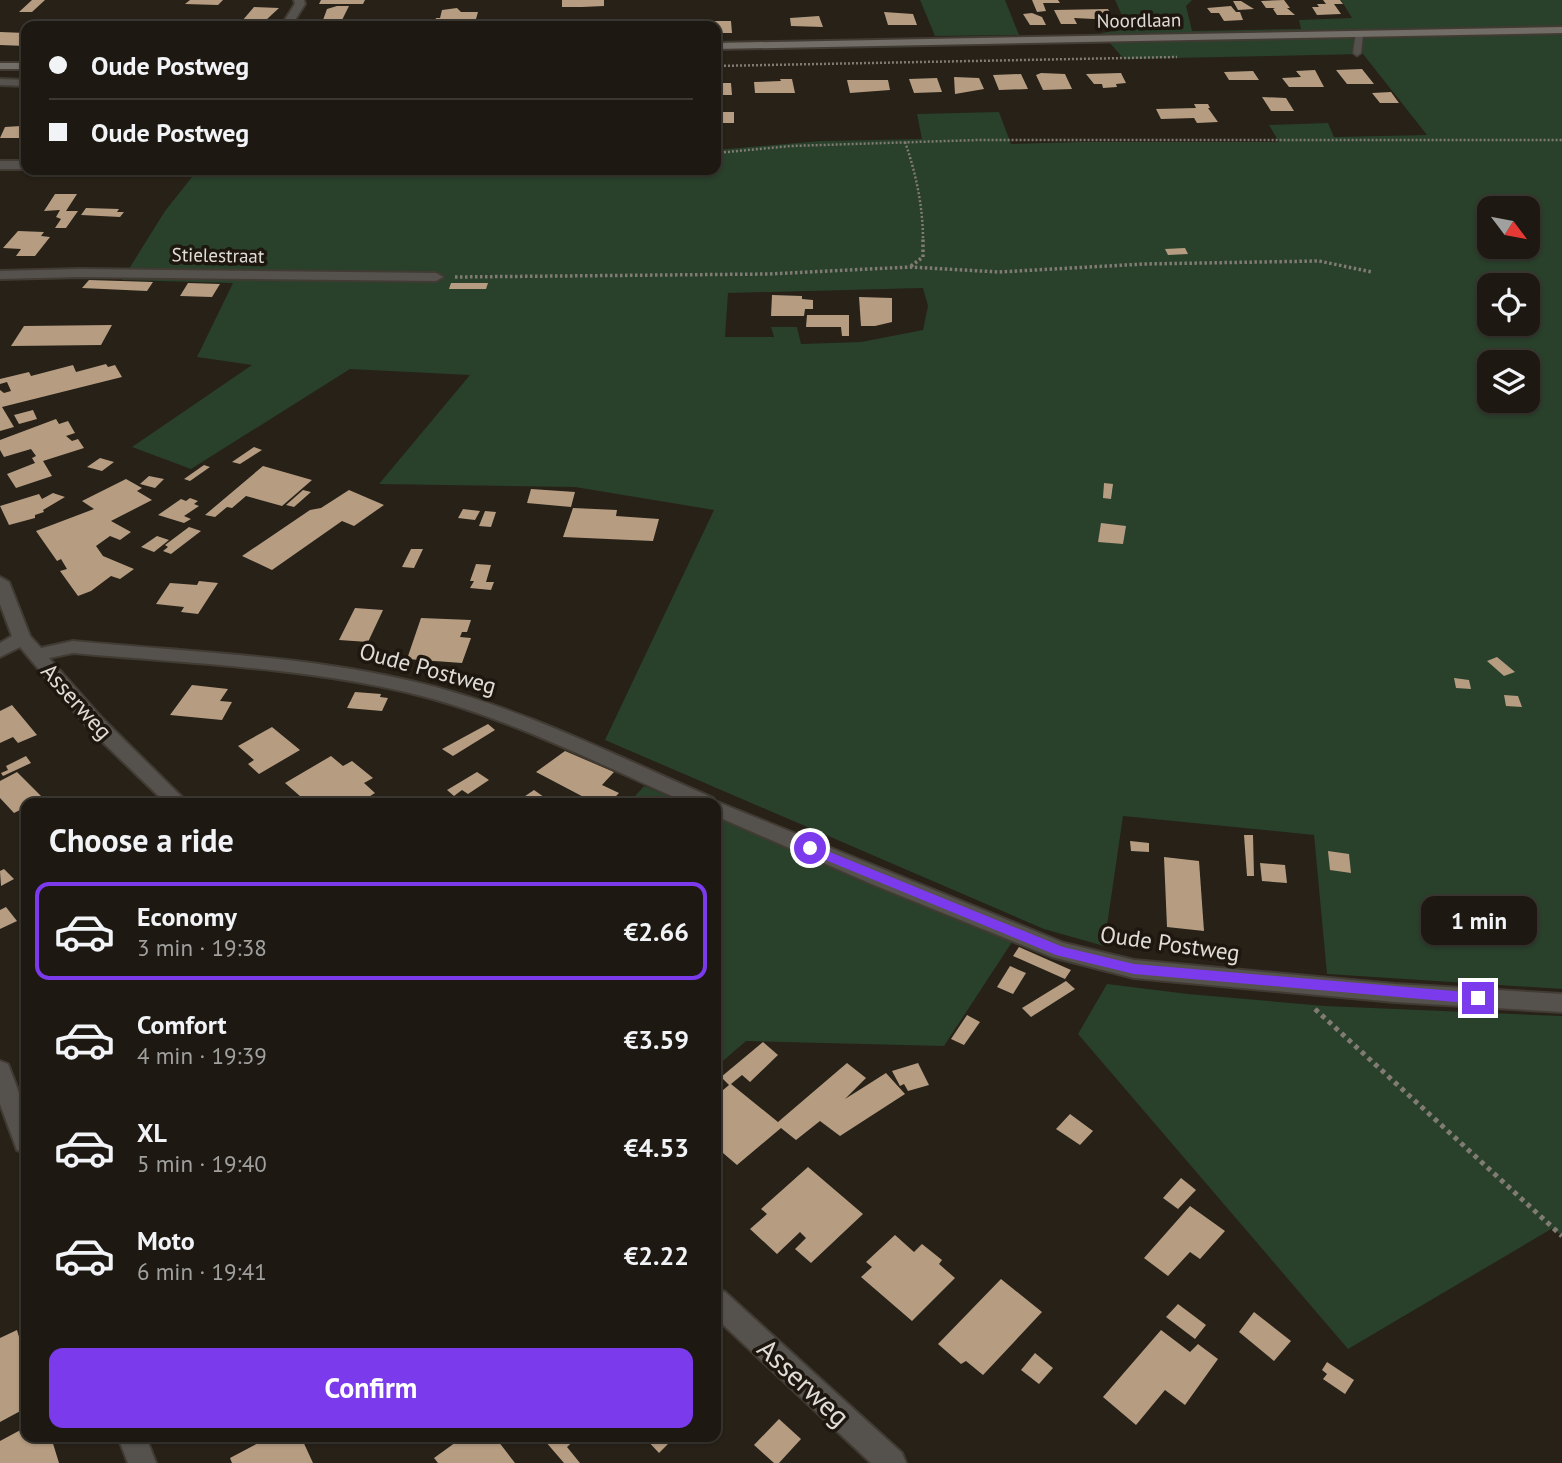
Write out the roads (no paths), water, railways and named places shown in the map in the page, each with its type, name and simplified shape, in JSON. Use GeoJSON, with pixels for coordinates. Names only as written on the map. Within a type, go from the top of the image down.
{"type":"FeatureCollection","features":[{"type":"Feature","properties":{"kind":"main road","name":"Noordlaan"},"geometry":{"type":"LineString","coordinates":[[721,47],[1562,30]]}},
{"type":"Feature","properties":{"kind":"main road"},"geometry":{"type":"LineString","coordinates":[[0,66],[21,66]]}},
{"type":"Feature","properties":{"kind":"main road"},"geometry":{"type":"LineString","coordinates":[[0,73],[21,74]]}},
{"type":"Feature","properties":{"kind":"street"},"geometry":{"type":"LineString","coordinates":[[289,21],[300,5],[299,0]]}},
{"type":"Feature","properties":{"kind":"street"},"geometry":{"type":"LineString","coordinates":[[0,82],[21,83]]}},
{"type":"Feature","properties":{"kind":"street"},"geometry":{"type":"LineString","coordinates":[[0,165],[21,165]]}},
{"type":"Feature","properties":{"kind":"street","name":"Stielestraat"},"geometry":{"type":"LineString","coordinates":[[0,275],[80,273],[436,277]]}},
{"type":"Feature","properties":{"kind":"street","name":"Asserweg"},"geometry":{"type":"LineString","coordinates":[[0,582],[22,638],[95,723],[173,798]]}},
{"type":"Feature","properties":{"kind":"street"},"geometry":{"type":"LineString","coordinates":[[0,651],[22,638]]}},
{"type":"Feature","properties":{"kind":"street","name":"Oude Postweg"},"geometry":{"type":"LineString","coordinates":[[36,655],[74,647],[347,673],[412,687],[510,718],[694,798]]}},
{"type":"Feature","properties":{"kind":"street","name":"Oude Postweg"},"geometry":{"type":"LineString","coordinates":[[721,810],[881,879],[1060,951],[1134,969],[1562,1003]]}},
{"type":"Feature","properties":{"kind":"street"},"geometry":{"type":"LineString","coordinates":[[0,1071],[21,1129]]}},
{"type":"Feature","properties":{"kind":"street","name":"Asserweg"},"geometry":{"type":"LineString","coordinates":[[721,1306],[892,1463]]}},
{"type":"Feature","properties":{"kind":"street"},"geometry":{"type":"LineString","coordinates":[[134,1442],[142,1463]]}},
{"type":"Feature","properties":{"kind":"lane"},"geometry":{"type":"LineString","coordinates":[[1357,53],[1359,34]]}}]}
